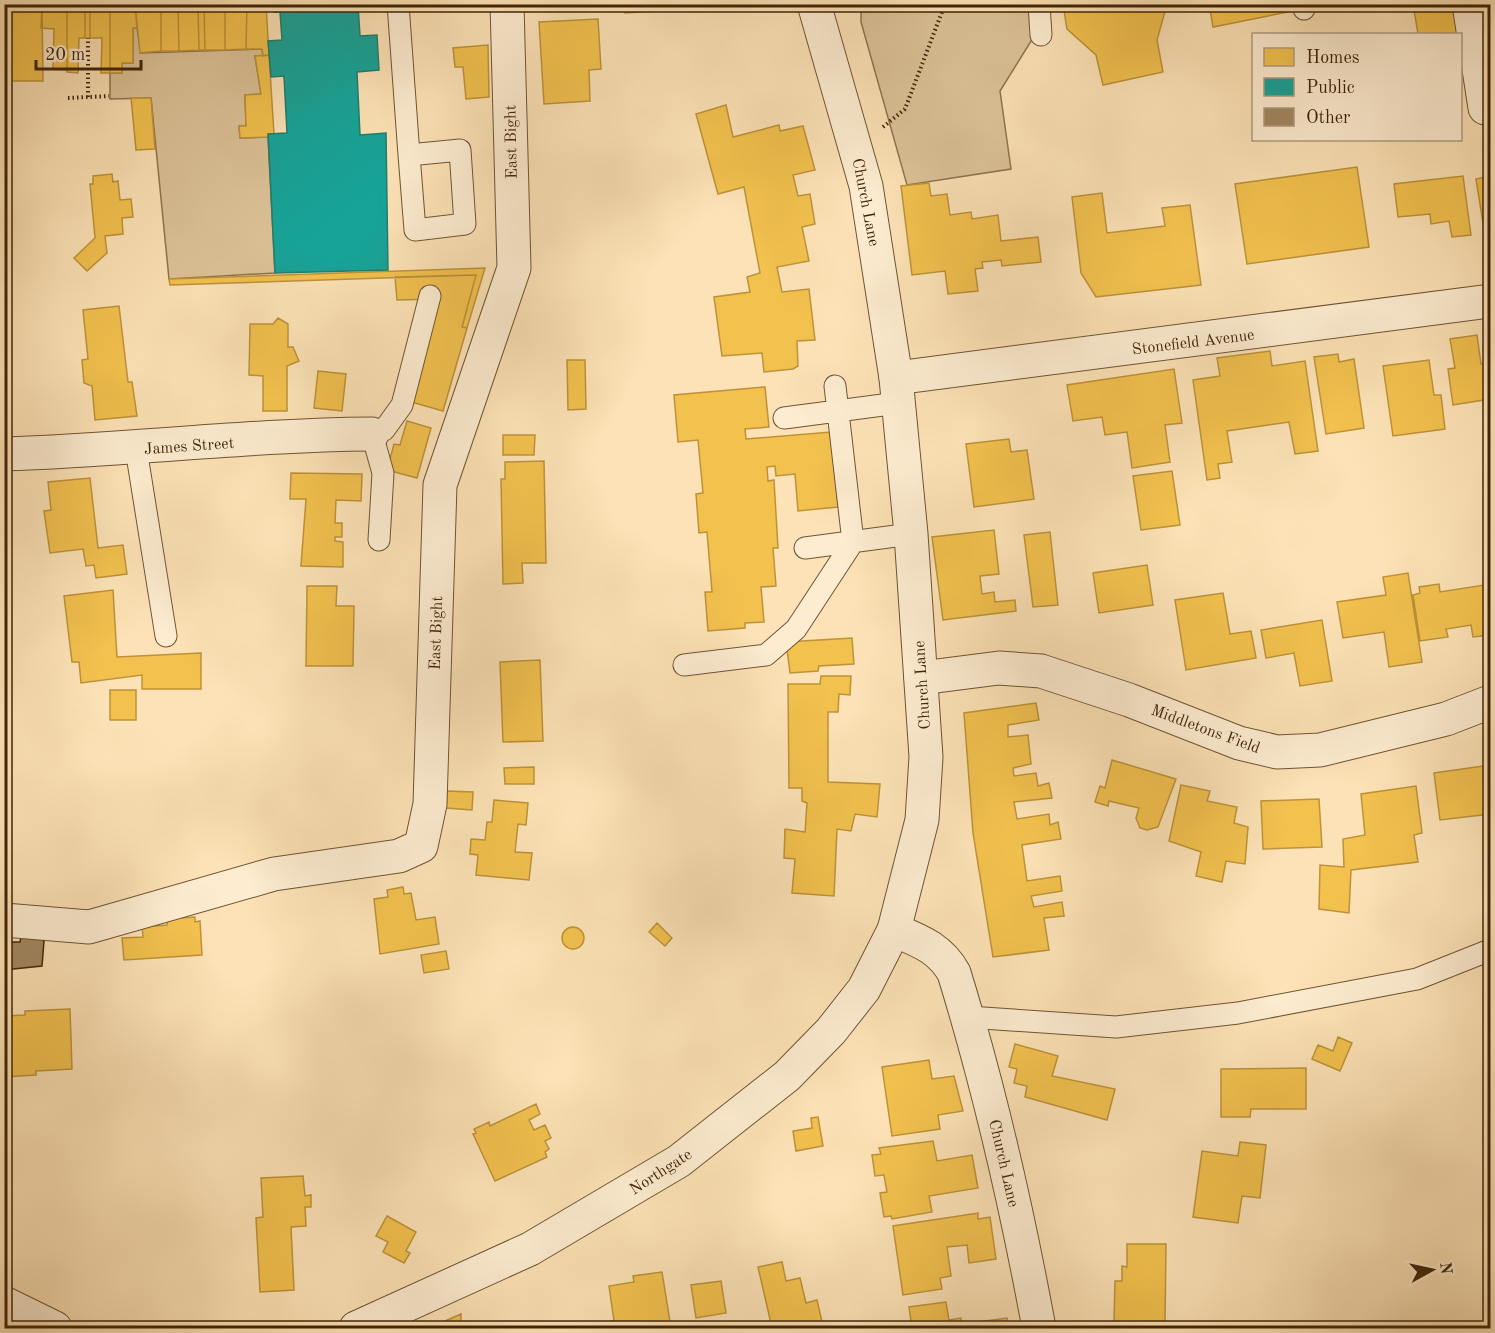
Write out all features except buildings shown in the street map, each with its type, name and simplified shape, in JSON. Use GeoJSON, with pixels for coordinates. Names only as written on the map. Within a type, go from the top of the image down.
{"type":"FeatureCollection","features":[{"type":"Feature","properties":{"kind":"street","name":"East Bight"},"geometry":{"type":"LineString","coordinates":[[4,920],[89,927],[274,874],[399,856],[421,846],[430,804],[440,485],[514,268],[507,4]]}},
{"type":"Feature","properties":{"kind":"street","name":"Church Lane"},"geometry":{"type":"LineString","coordinates":[[814,4],[866,186],[897,391],[911,534],[926,758],[922,820],[894,930],[934,947],[947,959],[954,973],[968,1017],[1020,1223],[1039,1329]]}},
{"type":"Feature","properties":{"kind":"street"},"geometry":{"type":"LineString","coordinates":[[1469,4],[1485,108]]}},
{"type":"Feature","properties":{"kind":"street","name":"Stonefield Avenue"},"geometry":{"type":"LineString","coordinates":[[897,391],[1491,301]]}},
{"type":"Feature","properties":{"kind":"street","name":"James Street"},"geometry":{"type":"LineString","coordinates":[[4,454],[136,448],[326,424],[372,434]]}},
{"type":"Feature","properties":{"kind":"street","name":"Middletons Field"},"geometry":{"type":"LineString","coordinates":[[921,678],[999,668],[1041,671],[1129,700],[1239,743],[1277,752],[1320,750],[1446,719],[1491,702]]}},
{"type":"Feature","properties":{"kind":"street","name":"Northgate"},"geometry":{"type":"LineString","coordinates":[[356,1329],[530,1249],[679,1161],[787,1076],[831,1031],[864,989],[894,930]]}},
{"type":"Feature","properties":{"kind":"street"},"geometry":{"type":"LineString","coordinates":[[4,1303],[55,1329]]}},
{"type":"Feature","properties":{"kind":"lane"},"geometry":{"type":"LineString","coordinates":[[398,4],[409,155]]}},
{"type":"Feature","properties":{"kind":"lane"},"geometry":{"type":"LineString","coordinates":[[1039,4],[1041,35]]}},
{"type":"Feature","properties":{"kind":"lane"},"geometry":{"type":"LineString","coordinates":[[379,540],[383,473],[372,434],[384,429],[402,405],[430,296]]}},
{"type":"Feature","properties":{"kind":"lane"},"geometry":{"type":"LineString","coordinates":[[684,665],[766,655],[796,629],[853,542],[835,386]]}},
{"type":"Feature","properties":{"kind":"lane"},"geometry":{"type":"LineString","coordinates":[[784,418],[838,411],[897,391]]}},
{"type":"Feature","properties":{"kind":"lane"},"geometry":{"type":"LineString","coordinates":[[136,448],[166,636]]}},
{"type":"Feature","properties":{"kind":"lane"},"geometry":{"type":"LineString","coordinates":[[804,548],[911,534]]}},
{"type":"Feature","properties":{"kind":"lane"},"geometry":{"type":"LineString","coordinates":[[968,1017],[1116,1027],[1238,1014],[1417,979],[1491,950]]}},
{"type":"Feature","properties":{"kind":"path"},"geometry":{"type":"LineString","coordinates":[[854,138],[883,127],[905,109],[945,4]]}},
{"type":"Feature","properties":{"kind":"path"},"geometry":{"type":"LineString","coordinates":[[88,38],[88,97]]}},
{"type":"Feature","properties":{"kind":"path"},"geometry":{"type":"LineString","coordinates":[[68,98],[109,96]]}},
{"type":"Feature","properties":{"kind":"shaded area"},"geometry":{"type":"Polygon","coordinates":[[[861,5],[1036,5],[1033,38],[1000,91],[1011,169],[907,185],[861,22],[861,5]]]}},
{"type":"Feature","properties":{"kind":"shaded area"},"geometry":{"type":"Polygon","coordinates":[[[133,28],[137,28],[141,53],[262,49],[263,56],[255,56],[261,94],[245,95],[246,126],[239,126],[240,138],[268,137],[275,273],[169,279],[151,98],[110,99],[110,73],[122,73],[122,63],[133,63],[133,28]]]}}]}
